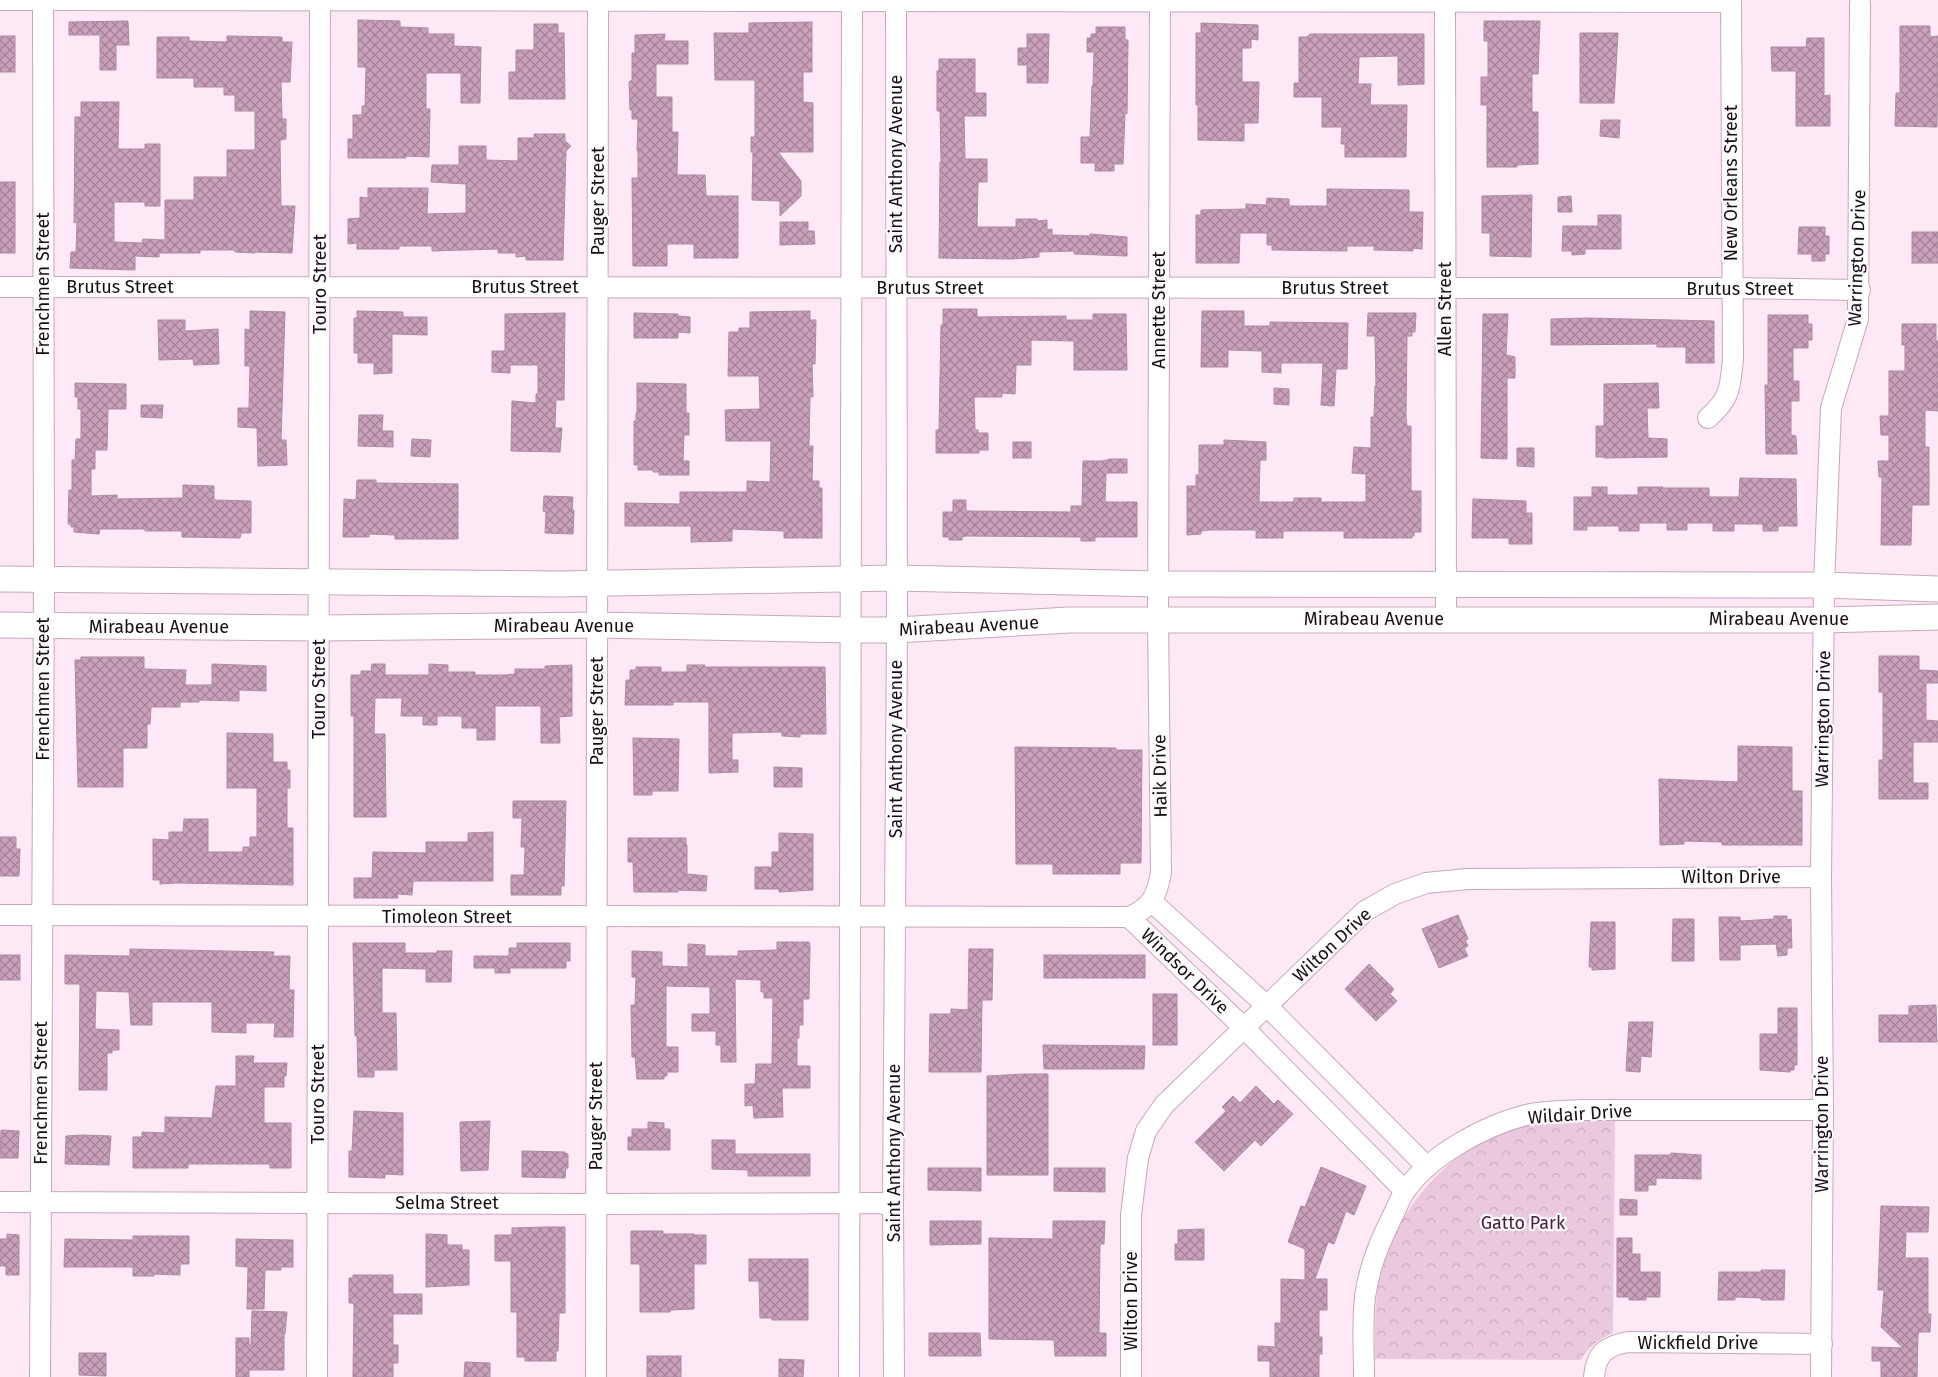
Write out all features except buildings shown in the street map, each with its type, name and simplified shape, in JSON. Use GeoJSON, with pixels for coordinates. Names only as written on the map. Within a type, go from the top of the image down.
{"type":"FeatureCollection","features":[{"type":"Feature","properties":{"kind":"street"},"geometry":{"type":"LineString","coordinates":[[0,0],[1730,1]]}},
{"type":"Feature","properties":{"kind":"street","name":"Frenchmen Street"},"geometry":{"type":"LineString","coordinates":[[40,1377],[44,626],[43,0]]}},
{"type":"Feature","properties":{"kind":"street","name":"Touro Street"},"geometry":{"type":"LineString","coordinates":[[317,1377],[320,0]]}},
{"type":"Feature","properties":{"kind":"street","name":"Pauger Street"},"geometry":{"type":"LineString","coordinates":[[592,1372],[596,1204],[598,0]]}},
{"type":"Feature","properties":{"kind":"street"},"geometry":{"type":"LineString","coordinates":[[849,1377],[852,1]]}},
{"type":"Feature","properties":{"kind":"street","name":"Saint Anthony Avenue"},"geometry":{"type":"LineString","coordinates":[[894,1377],[893,1207],[897,630],[896,1]]}},
{"type":"Feature","properties":{"kind":"street","name":"Annette Street"},"geometry":{"type":"LineString","coordinates":[[1158,620],[1160,1]]}},
{"type":"Feature","properties":{"kind":"street","name":"Allen Street"},"geometry":{"type":"LineString","coordinates":[[1445,1],[1446,619]]}},
{"type":"Feature","properties":{"kind":"street","name":"New Orleans Street"},"geometry":{"type":"LineString","coordinates":[[1708,418],[1722,406],[1730,389],[1733,358],[1730,1]]}},
{"type":"Feature","properties":{"kind":"street","name":"Warrington Drive"},"geometry":{"type":"LineString","coordinates":[[1821,1377],[1823,1110],[1821,877],[1824,585],[1831,408],[1858,319],[1860,290],[1861,1]]}},
{"type":"Feature","properties":{"kind":"street","name":"Brutus Street"},"geometry":{"type":"LineString","coordinates":[[0,287],[1732,288],[1860,290]]}},
{"type":"Feature","properties":{"kind":"street","name":"Mirabeau Avenue"},"geometry":{"type":"LineString","coordinates":[[0,579],[598,583],[896,578],[1158,584],[1824,585],[1938,589]]}},
{"type":"Feature","properties":{"kind":"street","name":"Mirabeau Avenue"},"geometry":{"type":"LineString","coordinates":[[0,625],[319,628],[597,625],[897,630],[1068,620],[1824,620],[1938,617]]}},
{"type":"Feature","properties":{"kind":"street","name":"Haik Drive"},"geometry":{"type":"LineString","coordinates":[[1152,902],[1157,891],[1161,872],[1158,620]]}},
{"type":"Feature","properties":{"kind":"street","name":"Wilton Drive"},"geometry":{"type":"LineString","coordinates":[[1131,1377],[1131,1215],[1138,1158],[1146,1131],[1164,1105],[1365,911],[1395,894],[1426,883],[1484,878],[1821,877]]}},
{"type":"Feature","properties":{"kind":"street"},"geometry":{"type":"LineString","coordinates":[[1129,917],[1152,902]]}},
{"type":"Feature","properties":{"kind":"street","name":"Windsor Drive"},"geometry":{"type":"LineString","coordinates":[[1152,902],[1267,1006],[1427,1166]]}},
{"type":"Feature","properties":{"kind":"street","name":"Timoleon Street"},"geometry":{"type":"LineString","coordinates":[[0,916],[895,916]]}},
{"type":"Feature","properties":{"kind":"street","name":"Windsor Drive"},"geometry":{"type":"LineString","coordinates":[[895,916],[1129,917],[1245,1028],[1405,1191]]}},
{"type":"Feature","properties":{"kind":"street","name":"Wildair Drive"},"geometry":{"type":"LineString","coordinates":[[1364,1377],[1365,1299],[1377,1248],[1405,1191],[1427,1166],[1455,1146],[1502,1123],[1527,1115],[1583,1110],[1823,1110]]}},
{"type":"Feature","properties":{"kind":"street","name":"Selma Street"},"geometry":{"type":"LineString","coordinates":[[0,1202],[881,1203],[893,1207]]}},
{"type":"Feature","properties":{"kind":"street","name":"Wickfield Drive"},"geometry":{"type":"LineString","coordinates":[[1594,1377],[1595,1365],[1601,1354],[1613,1345],[1628,1342],[1822,1344]]}},
{"type":"Feature","properties":{"kind":"green space","name":"Gatto Park"},"geometry":{"type":"Polygon","coordinates":[[[1615,1115],[1613,1333],[1595,1344],[1581,1360],[1375,1359],[1377,1297],[1380,1276],[1388,1250],[1400,1225],[1415,1201],[1433,1179],[1454,1160],[1477,1144],[1502,1132],[1539,1122],[1615,1115]]]}}]}
